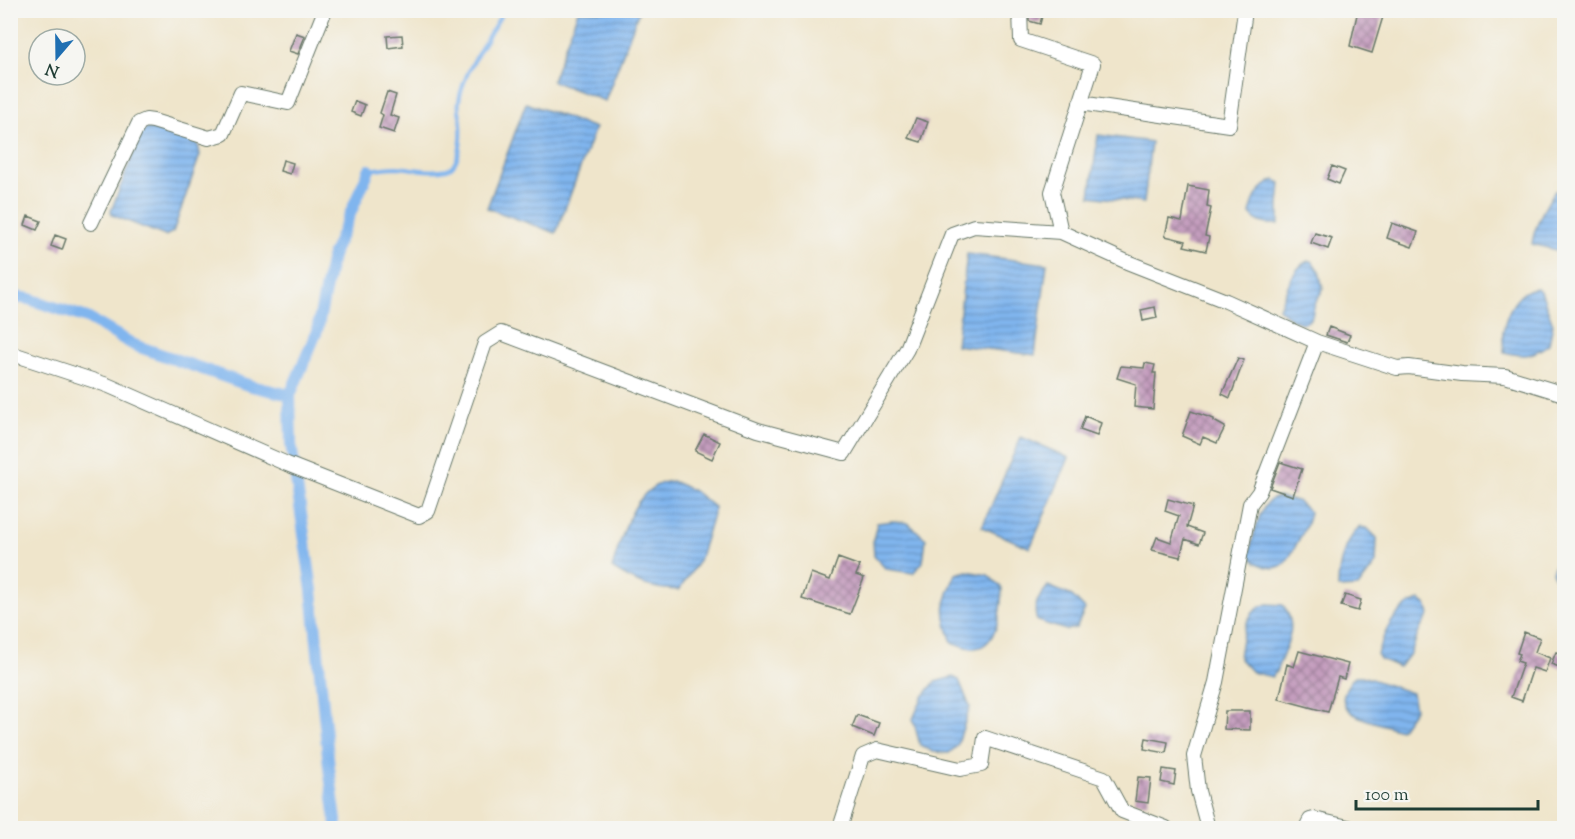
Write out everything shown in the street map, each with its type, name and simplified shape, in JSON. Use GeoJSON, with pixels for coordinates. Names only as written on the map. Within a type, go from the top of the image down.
{"type":"FeatureCollection","features":[{"type":"Feature","properties":{"kind":"street"},"geometry":{"type":"LineString","coordinates":[[91,223],[139,123],[146,120],[153,121],[209,138],[223,134],[241,93],[288,103],[325,10]]}},
{"type":"Feature","properties":{"kind":"street"},"geometry":{"type":"LineString","coordinates":[[1020,10],[1021,40],[1093,64],[1052,192],[1062,232]]}},
{"type":"Feature","properties":{"kind":"street"},"geometry":{"type":"LineString","coordinates":[[1080,103],[1229,125],[1244,18]]}},
{"type":"Feature","properties":{"kind":"street"},"geometry":{"type":"LineString","coordinates":[[10,353],[107,385],[287,464],[419,516],[428,511],[485,343],[501,333],[758,430],[844,453],[907,349],[952,234],[974,226],[1062,232],[1126,262],[1226,301],[1317,342],[1397,368],[1409,367],[1462,374],[1504,376],[1564,394]]}},
{"type":"Feature","properties":{"kind":"street"},"geometry":{"type":"LineString","coordinates":[[1208,828],[1198,791],[1194,756],[1216,682],[1250,504],[1259,492],[1317,342]]}},
{"type":"Feature","properties":{"kind":"street"},"geometry":{"type":"LineString","coordinates":[[840,828],[863,756],[878,750],[960,770],[981,765],[986,738],[1104,778],[1122,811],[1166,828]]}},
{"type":"Feature","properties":{"kind":"street"},"geometry":{"type":"LineString","coordinates":[[1306,828],[1310,820],[1314,819],[1352,828]]}},
{"type":"Feature","properties":{"kind":"water"},"geometry":{"type":"Polygon","coordinates":[[[578,11],[639,11],[605,101],[552,81],[578,11]]]}},
{"type":"Feature","properties":{"kind":"water"},"geometry":{"type":"Polygon","coordinates":[[[526,103],[595,128],[556,233],[487,208],[526,103]]]}},
{"type":"Feature","properties":{"kind":"water"},"geometry":{"type":"Polygon","coordinates":[[[152,128],[193,140],[198,144],[200,155],[173,232],[165,236],[112,215],[111,211],[142,131],[152,128]]]}},
{"type":"Feature","properties":{"kind":"water"},"geometry":{"type":"Polygon","coordinates":[[[1098,135],[1151,142],[1144,203],[1090,196],[1098,135]]]}},
{"type":"Feature","properties":{"kind":"water"},"geometry":{"type":"Polygon","coordinates":[[[1275,180],[1281,183],[1279,224],[1263,223],[1250,214],[1251,208],[1261,190],[1275,180]]]}},
{"type":"Feature","properties":{"kind":"water"},"geometry":{"type":"Polygon","coordinates":[[[1564,189],[1564,252],[1532,244],[1547,204],[1555,191],[1564,189]]]}},
{"type":"Feature","properties":{"kind":"water"},"geometry":{"type":"Polygon","coordinates":[[[967,254],[1047,264],[1035,355],[956,345],[967,254]]]}},
{"type":"Feature","properties":{"kind":"water"},"geometry":{"type":"Polygon","coordinates":[[[1312,261],[1319,271],[1323,289],[1309,321],[1300,322],[1290,318],[1279,308],[1294,275],[1302,264],[1312,261]]]}},
{"type":"Feature","properties":{"kind":"water"},"geometry":{"type":"Polygon","coordinates":[[[1537,288],[1541,291],[1553,324],[1549,344],[1528,355],[1504,352],[1503,332],[1510,310],[1524,293],[1537,288]]]}},
{"type":"Feature","properties":{"kind":"water"},"geometry":{"type":"Polygon","coordinates":[[[1021,437],[1069,458],[1030,548],[982,527],[1021,437]]]}},
{"type":"Feature","properties":{"kind":"water"},"geometry":{"type":"Polygon","coordinates":[[[672,481],[694,491],[715,508],[699,561],[679,590],[644,585],[612,568],[625,528],[639,502],[648,491],[659,484],[672,481]]]}},
{"type":"Feature","properties":{"kind":"water"},"geometry":{"type":"Polygon","coordinates":[[[1277,497],[1297,501],[1310,512],[1304,530],[1288,560],[1281,566],[1273,568],[1256,562],[1249,554],[1262,512],[1271,500],[1277,497]]]}},
{"type":"Feature","properties":{"kind":"water"},"geometry":{"type":"Polygon","coordinates":[[[893,521],[908,523],[926,539],[923,562],[913,573],[886,569],[874,556],[873,540],[877,523],[893,521]]]}},
{"type":"Feature","properties":{"kind":"water"},"geometry":{"type":"Polygon","coordinates":[[[1359,527],[1367,528],[1377,538],[1376,563],[1358,587],[1338,588],[1343,555],[1349,540],[1359,527]]]}},
{"type":"Feature","properties":{"kind":"water"},"geometry":{"type":"Polygon","coordinates":[[[1564,546],[1564,589],[1558,586],[1552,571],[1564,546]]]}},
{"type":"Feature","properties":{"kind":"water"},"geometry":{"type":"Polygon","coordinates":[[[967,571],[988,575],[1002,588],[994,633],[983,646],[975,648],[952,642],[945,615],[948,593],[956,574],[967,571]]]}},
{"type":"Feature","properties":{"kind":"water"},"geometry":{"type":"Polygon","coordinates":[[[1048,586],[1072,596],[1085,609],[1076,628],[1066,630],[1037,621],[1035,611],[1037,602],[1048,586]]]}},
{"type":"Feature","properties":{"kind":"water"},"geometry":{"type":"Polygon","coordinates":[[[1420,600],[1426,604],[1429,615],[1408,657],[1399,667],[1380,659],[1377,654],[1392,621],[1404,608],[1420,600]]]}},
{"type":"Feature","properties":{"kind":"water"},"geometry":{"type":"Polygon","coordinates":[[[1267,604],[1283,605],[1288,613],[1291,630],[1287,646],[1272,677],[1252,672],[1239,658],[1243,634],[1249,619],[1259,607],[1267,604]]]}},
{"type":"Feature","properties":{"kind":"water"},"geometry":{"type":"Polygon","coordinates":[[[1355,676],[1362,676],[1412,693],[1415,709],[1400,730],[1364,719],[1346,708],[1343,699],[1346,689],[1355,676]]]}},
{"type":"Feature","properties":{"kind":"water"},"geometry":{"type":"Polygon","coordinates":[[[953,677],[959,680],[970,707],[957,746],[949,753],[933,752],[920,745],[913,719],[922,698],[935,682],[953,677]]]}},
{"type":"Feature","properties":{"kind":"building"},"geometry":{"type":"Polygon","coordinates":[[[1029,10],[1043,12],[1040,24],[1029,21],[1029,10]]]}},
{"type":"Feature","properties":{"kind":"building"},"geometry":{"type":"Polygon","coordinates":[[[1358,10],[1385,10],[1372,53],[1350,46],[1358,10]]]}},
{"type":"Feature","properties":{"kind":"building"},"geometry":{"type":"Polygon","coordinates":[[[296,33],[305,36],[298,54],[289,51],[296,33]]]}},
{"type":"Feature","properties":{"kind":"building"},"geometry":{"type":"Polygon","coordinates":[[[402,35],[403,46],[388,48],[387,36],[402,35]]]}},
{"type":"Feature","properties":{"kind":"building"},"geometry":{"type":"Polygon","coordinates":[[[387,92],[396,95],[390,115],[399,118],[394,133],[379,128],[383,115],[380,113],[387,92]]]}},
{"type":"Feature","properties":{"kind":"building"},"geometry":{"type":"Polygon","coordinates":[[[355,101],[365,105],[361,116],[351,112],[355,101]]]}},
{"type":"Feature","properties":{"kind":"building"},"geometry":{"type":"Polygon","coordinates":[[[916,118],[928,122],[921,142],[908,138],[916,118]]]}},
{"type":"Feature","properties":{"kind":"building"},"geometry":{"type":"Polygon","coordinates":[[[283,160],[293,163],[290,174],[280,171],[283,160]]]}},
{"type":"Feature","properties":{"kind":"building"},"geometry":{"type":"Polygon","coordinates":[[[1332,166],[1345,171],[1339,184],[1327,179],[1332,166]]]}},
{"type":"Feature","properties":{"kind":"building"},"geometry":{"type":"Polygon","coordinates":[[[1188,186],[1209,190],[1207,207],[1211,208],[1205,236],[1209,237],[1206,251],[1184,246],[1186,241],[1165,236],[1169,218],[1182,221],[1188,186]]]}},
{"type":"Feature","properties":{"kind":"building"},"geometry":{"type":"Polygon","coordinates":[[[28,216],[41,221],[37,230],[25,225],[28,216]]]}},
{"type":"Feature","properties":{"kind":"building"},"geometry":{"type":"Polygon","coordinates":[[[1392,223],[1418,232],[1412,247],[1387,238],[1392,223]]]}},
{"type":"Feature","properties":{"kind":"building"},"geometry":{"type":"Polygon","coordinates":[[[1315,233],[1332,238],[1328,249],[1311,243],[1315,233]]]}},
{"type":"Feature","properties":{"kind":"building"},"geometry":{"type":"Polygon","coordinates":[[[55,235],[66,239],[62,250],[51,246],[55,235]]]}},
{"type":"Feature","properties":{"kind":"building"},"geometry":{"type":"Polygon","coordinates":[[[1155,307],[1157,318],[1143,321],[1141,310],[1155,307]]]}},
{"type":"Feature","properties":{"kind":"building"},"geometry":{"type":"Polygon","coordinates":[[[1329,327],[1350,335],[1347,342],[1326,335],[1329,327]]]}},
{"type":"Feature","properties":{"kind":"building"},"geometry":{"type":"Polygon","coordinates":[[[1238,358],[1244,360],[1230,398],[1222,394],[1238,358]]]}},
{"type":"Feature","properties":{"kind":"building"},"geometry":{"type":"Polygon","coordinates":[[[1145,363],[1155,365],[1153,409],[1134,407],[1136,384],[1117,378],[1121,366],[1144,368],[1145,363]]]}},
{"type":"Feature","properties":{"kind":"building"},"geometry":{"type":"Polygon","coordinates":[[[1191,411],[1214,419],[1225,427],[1217,443],[1203,437],[1200,444],[1182,436],[1191,411]]]}},
{"type":"Feature","properties":{"kind":"building"},"geometry":{"type":"Polygon","coordinates":[[[1085,416],[1101,423],[1097,436],[1080,430],[1085,416]]]}},
{"type":"Feature","properties":{"kind":"building"},"geometry":{"type":"Polygon","coordinates":[[[704,434],[720,442],[712,459],[695,451],[704,434]]]}},
{"type":"Feature","properties":{"kind":"building"},"geometry":{"type":"Polygon","coordinates":[[[1280,462],[1302,469],[1293,496],[1270,488],[1280,462]]]}},
{"type":"Feature","properties":{"kind":"building"},"geometry":{"type":"Polygon","coordinates":[[[1168,499],[1193,506],[1187,527],[1203,533],[1199,544],[1185,539],[1180,557],[1152,550],[1157,537],[1171,542],[1179,516],[1165,511],[1168,499]]]}},
{"type":"Feature","properties":{"kind":"building"},"geometry":{"type":"Polygon","coordinates":[[[838,558],[860,566],[856,575],[864,578],[850,614],[802,599],[811,573],[830,580],[838,558]]]}},
{"type":"Feature","properties":{"kind":"building"},"geometry":{"type":"Polygon","coordinates":[[[1345,595],[1361,600],[1358,611],[1341,606],[1345,595]]]}},
{"type":"Feature","properties":{"kind":"building"},"geometry":{"type":"Polygon","coordinates":[[[1524,632],[1540,638],[1535,652],[1550,658],[1545,672],[1533,668],[1522,701],[1511,697],[1523,663],[1517,661],[1520,654],[1517,653],[1524,632]]]}},
{"type":"Feature","properties":{"kind":"building"},"geometry":{"type":"Polygon","coordinates":[[[1299,651],[1348,664],[1344,679],[1338,677],[1328,712],[1279,699],[1287,664],[1294,667],[1299,651]]]}},
{"type":"Feature","properties":{"kind":"building"},"geometry":{"type":"Polygon","coordinates":[[[1556,652],[1564,655],[1562,668],[1551,664],[1556,652]]]}},
{"type":"Feature","properties":{"kind":"building"},"geometry":{"type":"Polygon","coordinates":[[[1225,711],[1250,711],[1250,730],[1224,729],[1225,711]]]}},
{"type":"Feature","properties":{"kind":"building"},"geometry":{"type":"Polygon","coordinates":[[[857,715],[879,723],[874,736],[852,727],[857,715]]]}},
{"type":"Feature","properties":{"kind":"building"},"geometry":{"type":"Polygon","coordinates":[[[1146,738],[1168,742],[1166,753],[1144,749],[1146,738]]]}},
{"type":"Feature","properties":{"kind":"building"},"geometry":{"type":"Polygon","coordinates":[[[1163,769],[1176,771],[1174,785],[1161,782],[1163,769]]]}},
{"type":"Feature","properties":{"kind":"building"},"geometry":{"type":"Polygon","coordinates":[[[1138,777],[1151,778],[1148,803],[1135,801],[1138,777]]]}},
{"type":"Feature","properties":{"kind":"waterway"},"geometry":{"type":"LineString","coordinates":[[369,170],[396,167],[434,171],[452,166],[458,156],[461,142],[458,106],[461,90],[477,54],[504,10]]}},
{"type":"Feature","properties":{"kind":"waterway"},"geometry":{"type":"LineString","coordinates":[[337,828],[312,590],[291,444],[290,395],[317,331],[332,256],[369,170]]}},
{"type":"Feature","properties":{"kind":"waterway"},"geometry":{"type":"LineString","coordinates":[[10,296],[29,299],[87,318],[134,345],[251,386],[290,395]]}}]}
